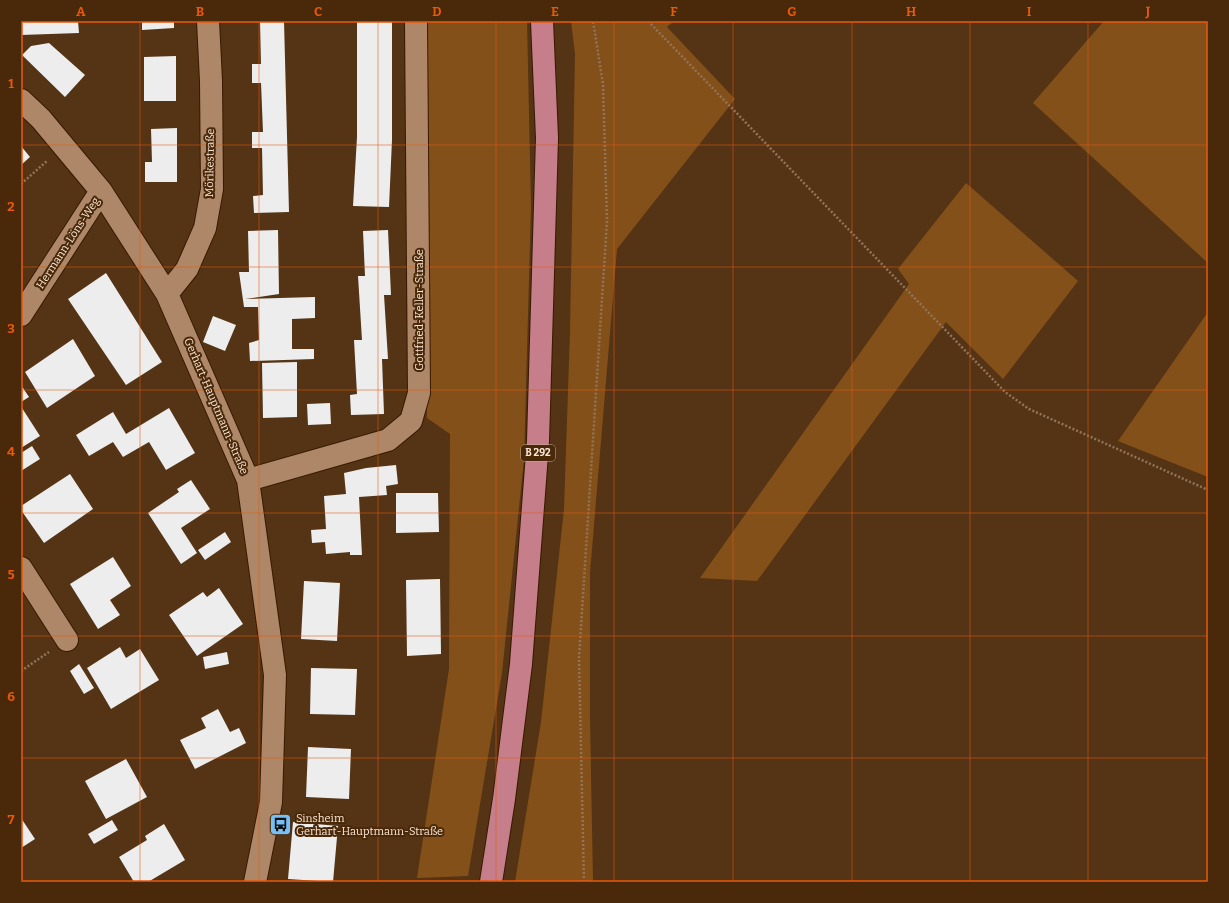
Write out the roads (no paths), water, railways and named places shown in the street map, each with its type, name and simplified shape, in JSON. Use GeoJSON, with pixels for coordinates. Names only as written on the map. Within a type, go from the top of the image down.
{"type":"FeatureCollection","features":[{"type":"Feature","properties":{"kind":"highway","name":"B 292"},"geometry":{"type":"LineString","coordinates":[[491,882],[504,799],[521,664],[538,441],[548,138],[542,21]]}},
{"type":"Feature","properties":{"kind":"street","name":"Mörikestraße"},"geometry":{"type":"LineString","coordinates":[[167,294],[187,269],[205,228],[212,189],[211,81],[208,21]]}},
{"type":"Feature","properties":{"kind":"street","name":"Gottfried-Keller-Straße"},"geometry":{"type":"LineString","coordinates":[[248,480],[388,440],[411,421],[419,393],[416,21]]}},
{"type":"Feature","properties":{"kind":"street","name":"Gerhart-Hauptmann-Straße"},"geometry":{"type":"LineString","coordinates":[[21,100],[41,119],[101,191],[167,294],[248,480],[275,675],[271,802],[255,882]]}},
{"type":"Feature","properties":{"kind":"street","name":"Hermann-Löns-Weg"},"geometry":{"type":"LineString","coordinates":[[21,315],[101,191]]}},
{"type":"Feature","properties":{"kind":"street"},"geometry":{"type":"LineString","coordinates":[[21,568],[67,640]]}},
{"type":"Feature","properties":{"kind":"place","name":"Sinsheim Gerhart-Hauptmann-Straße"},"geometry":{"type":"Point","coordinates":[281,824]}}]}
